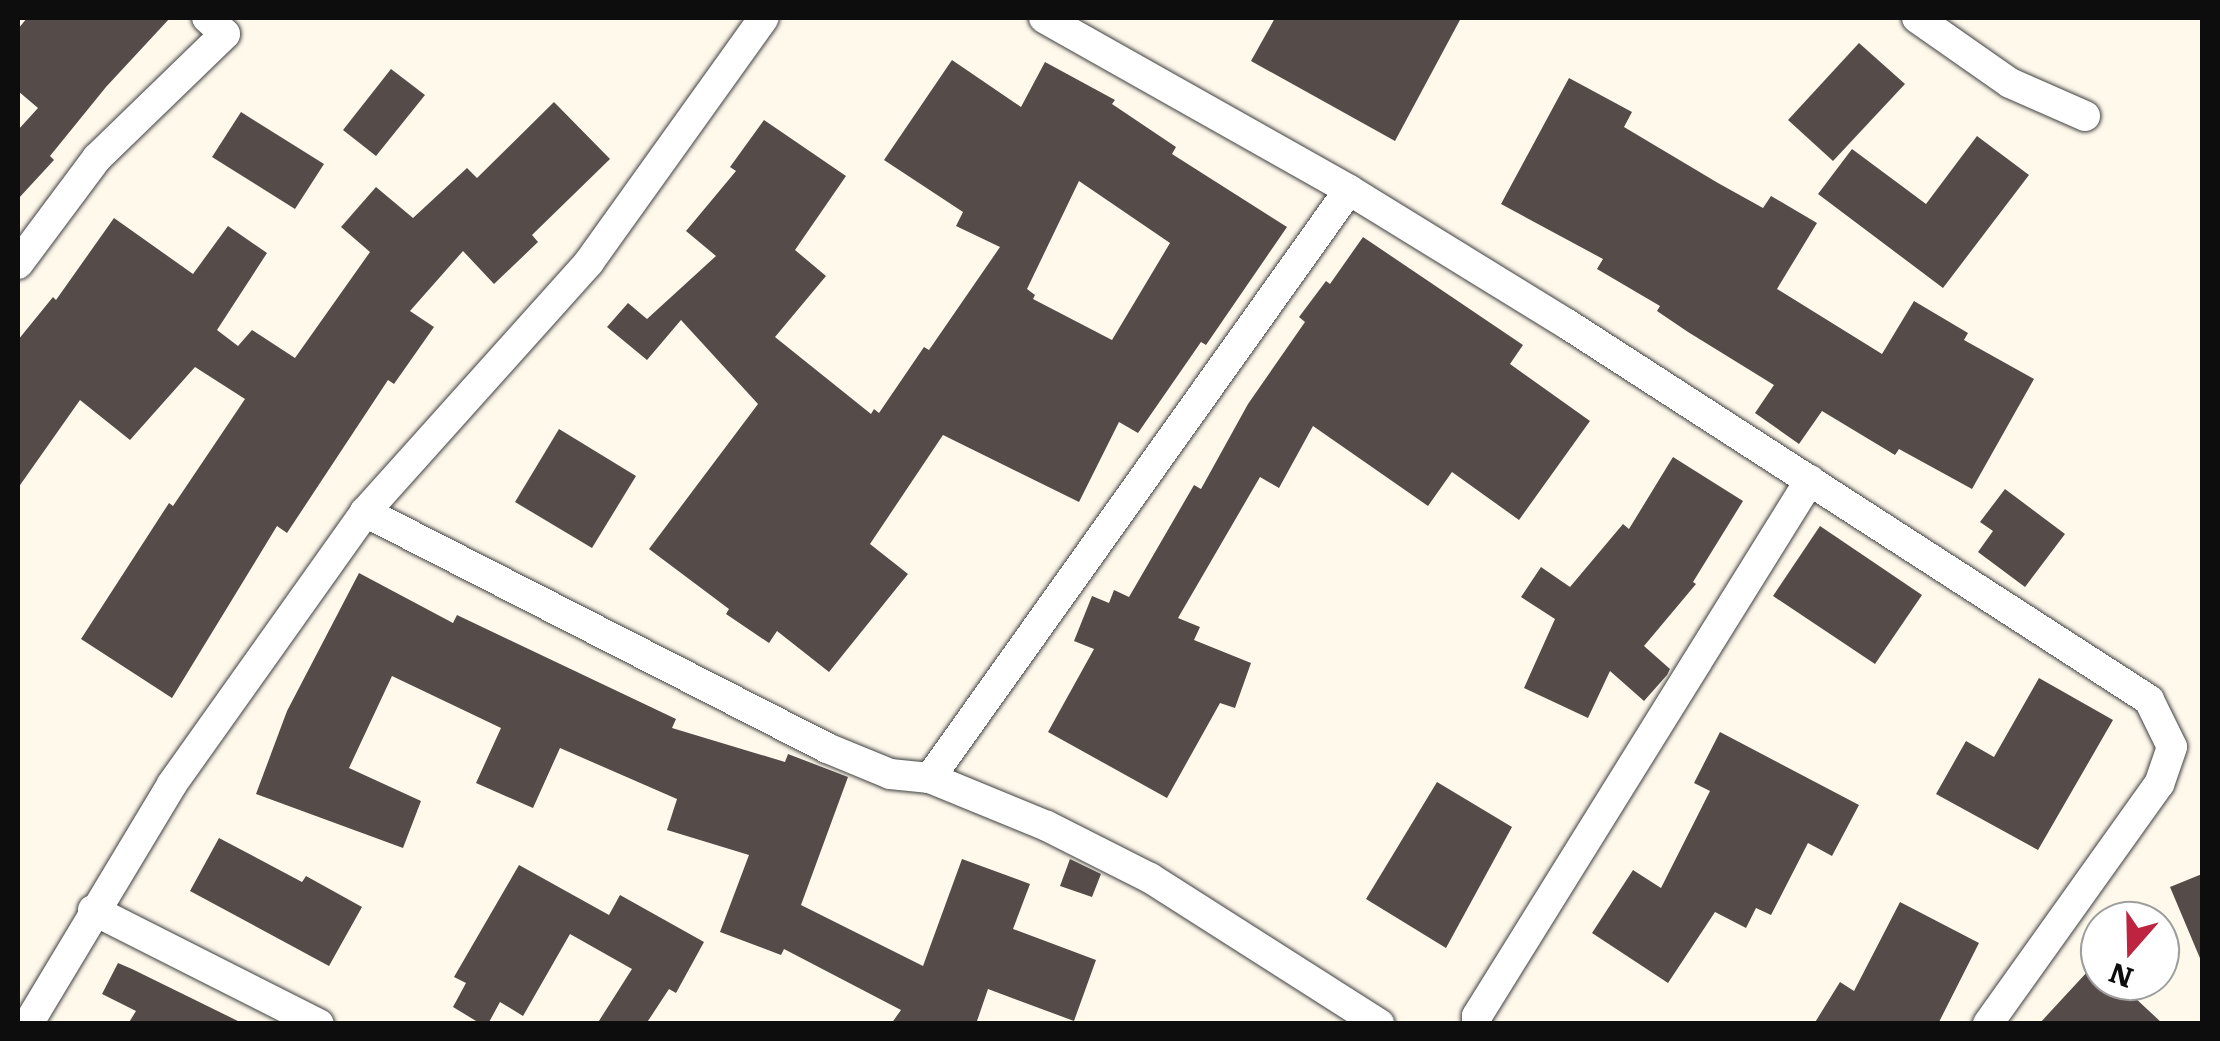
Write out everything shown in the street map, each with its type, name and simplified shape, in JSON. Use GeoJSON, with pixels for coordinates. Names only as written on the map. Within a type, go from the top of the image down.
{"type":"FeatureCollection","features":[{"type":"Feature","properties":{"kind":"street"},"geometry":{"type":"LineString","coordinates":[[18,264],[97,158],[225,34],[208,18]]}},
{"type":"Feature","properties":{"kind":"street"},"geometry":{"type":"LineString","coordinates":[[28,1024],[172,784],[365,512],[589,262],[764,18]]}},
{"type":"Feature","properties":{"kind":"street"},"geometry":{"type":"LineString","coordinates":[[1044,18],[1349,190],[1810,480],[2149,700],[2172,747],[2159,784],[1988,1024]]}},
{"type":"Feature","properties":{"kind":"street"},"geometry":{"type":"LineString","coordinates":[[1917,18],[2010,83],[2085,116]]}},
{"type":"Feature","properties":{"kind":"street"},"geometry":{"type":"LineString","coordinates":[[930,778],[1349,190]]}},
{"type":"Feature","properties":{"kind":"street"},"geometry":{"type":"LineString","coordinates":[[1477,1024],[1496,986],[1810,480]]}},
{"type":"Feature","properties":{"kind":"street"},"geometry":{"type":"LineString","coordinates":[[365,512],[827,748],[890,774],[930,778],[1048,826],[1150,878],[1379,1024]]}},
{"type":"Feature","properties":{"kind":"street"},"geometry":{"type":"LineString","coordinates":[[93,910],[320,1024]]}},
{"type":"Feature","properties":{"kind":"building"},"geometry":{"type":"Polygon","coordinates":[[[27,18],[170,18],[106,87],[50,156],[54,160],[18,199],[18,130],[38,108],[18,91],[18,29],[27,18]]]}},
{"type":"Feature","properties":{"kind":"building"},"geometry":{"type":"Polygon","coordinates":[[[1275,18],[1461,18],[1395,141],[1251,61],[1275,18]]]}},
{"type":"Feature","properties":{"kind":"building"},"geometry":{"type":"Polygon","coordinates":[[[1859,43],[1905,84],[1833,161],[1788,120],[1859,43]]]}},
{"type":"Feature","properties":{"kind":"building"},"geometry":{"type":"Polygon","coordinates":[[[952,60],[1021,107],[1045,62],[1115,100],[1112,104],[1176,147],[1172,154],[1287,227],[1206,345],[1201,342],[1138,433],[1119,422],[1079,502],[943,435],[870,544],[908,574],[829,672],[777,631],[769,643],[726,614],[729,609],[649,549],[758,404],[681,320],[647,360],[607,327],[628,303],[647,319],[716,256],[686,231],[736,171],[730,167],[764,120],[846,176],[795,250],[826,276],[775,337],[871,414],[874,409],[879,413],[924,347],[929,350],[1000,247],[956,226],[963,212],[884,160],[952,60]],[[1079,181],[1027,289],[1035,295],[1033,299],[1112,340],[1170,243],[1079,181]]]}},
{"type":"Feature","properties":{"kind":"building"},"geometry":{"type":"Polygon","coordinates":[[[391,69],[425,95],[376,156],[343,130],[391,69]]]}},
{"type":"Feature","properties":{"kind":"building"},"geometry":{"type":"Polygon","coordinates":[[[1569,78],[1632,112],[1624,127],[1718,183],[1763,208],[1771,196],[1817,223],[1777,289],[1882,354],[1914,301],[1968,333],[1964,340],[2034,379],[1972,489],[1899,449],[1895,455],[1822,411],[1799,444],[1755,413],[1774,385],[1657,311],[1660,306],[1597,269],[1603,259],[1501,204],[1569,78]]]}},
{"type":"Feature","properties":{"kind":"building"},"geometry":{"type":"Polygon","coordinates":[[[554,102],[610,159],[532,235],[538,242],[494,284],[463,251],[410,311],[434,327],[394,384],[388,380],[287,533],[277,526],[172,698],[81,639],[169,503],[173,506],[245,399],[195,367],[130,440],[80,400],[18,488],[18,340],[53,297],[56,300],[114,218],[193,274],[228,226],[267,253],[217,330],[238,346],[252,330],[295,358],[370,252],[341,227],[376,187],[413,218],[467,168],[477,178],[554,102]]]}},
{"type":"Feature","properties":{"kind":"building"},"geometry":{"type":"Polygon","coordinates":[[[241,112],[324,164],[295,209],[212,157],[241,112]]]}},
{"type":"Feature","properties":{"kind":"building"},"geometry":{"type":"Polygon","coordinates":[[[1977,136],[2029,175],[1943,288],[1818,194],[1852,149],[1926,204],[1977,136]]]}},
{"type":"Feature","properties":{"kind":"building"},"geometry":{"type":"Polygon","coordinates":[[[1363,237],[1523,345],[1510,364],[1590,421],[1519,520],[1452,472],[1428,506],[1313,426],[1279,488],[1260,477],[1178,618],[1200,627],[1194,640],[1251,663],[1235,708],[1220,703],[1167,798],[1048,732],[1094,649],[1074,641],[1092,596],[1109,603],[1114,590],[1129,597],[1194,485],[1201,489],[1248,404],[1305,322],[1299,317],[1326,281],[1330,284],[1363,237]]]}},
{"type":"Feature","properties":{"kind":"building"},"geometry":{"type":"Polygon","coordinates":[[[559,429],[636,476],[592,548],[515,502],[559,429]]]}},
{"type":"Feature","properties":{"kind":"building"},"geometry":{"type":"Polygon","coordinates":[[[1673,457],[1743,501],[1693,582],[1696,584],[1644,646],[1670,669],[1667,675],[1644,701],[1610,671],[1588,718],[1524,688],[1555,619],[1521,597],[1541,567],[1570,587],[1623,524],[1629,529],[1673,457]]]}},
{"type":"Feature","properties":{"kind":"building"},"geometry":{"type":"Polygon","coordinates":[[[2005,489],[2065,534],[2025,587],[1978,552],[1993,531],[1980,522],[2005,489]]]}},
{"type":"Feature","properties":{"kind":"building"},"geometry":{"type":"Polygon","coordinates":[[[1820,526],[1922,595],[1875,664],[1773,596],[1820,526]]]}},
{"type":"Feature","properties":{"kind":"building"},"geometry":{"type":"Polygon","coordinates":[[[359,573],[453,623],[457,615],[676,719],[672,728],[785,762],[788,754],[848,777],[801,905],[923,966],[962,859],[1030,884],[1013,929],[1096,960],[1074,1021],[988,989],[976,1024],[891,1024],[901,1010],[784,949],[781,955],[720,932],[749,855],[667,830],[677,799],[560,748],[533,808],[476,783],[501,728],[392,676],[349,768],[421,801],[403,848],[256,794],[287,711],[359,573]]]}},
{"type":"Feature","properties":{"kind":"building"},"geometry":{"type":"Polygon","coordinates":[[[2039,678],[2113,720],[2038,850],[1936,794],[1966,741],[1994,757],[2039,678]]]}},
{"type":"Feature","properties":{"kind":"building"},"geometry":{"type":"Polygon","coordinates":[[[1720,732],[1859,805],[1832,856],[1808,843],[1771,915],[1756,908],[1746,928],[1715,912],[1668,983],[1592,933],[1633,870],[1661,888],[1710,791],[1694,783],[1720,732]]]}},
{"type":"Feature","properties":{"kind":"building"},"geometry":{"type":"Polygon","coordinates":[[[1437,782],[1512,827],[1446,948],[1366,899],[1437,782]]]}},
{"type":"Feature","properties":{"kind":"building"},"geometry":{"type":"Polygon","coordinates":[[[219,838],[302,882],[306,876],[362,907],[329,966],[190,891],[219,838]]]}},
{"type":"Feature","properties":{"kind":"building"},"geometry":{"type":"Polygon","coordinates":[[[1070,859],[1101,874],[1092,897],[1060,886],[1070,859]]]}},
{"type":"Feature","properties":{"kind":"building"},"geometry":{"type":"Polygon","coordinates":[[[519,865],[609,915],[620,895],[704,942],[676,993],[669,989],[646,1024],[597,1024],[632,969],[570,934],[523,1016],[500,1002],[488,1024],[481,1024],[453,1007],[466,983],[454,977],[519,865]]]}},
{"type":"Feature","properties":{"kind":"building"},"geometry":{"type":"Polygon","coordinates":[[[2202,874],[2202,963],[2180,911],[2180,901],[2176,901],[2170,887],[2202,874]]]}},
{"type":"Feature","properties":{"kind":"building"},"geometry":{"type":"Polygon","coordinates":[[[1900,902],[1979,943],[1938,1024],[1814,1024],[1840,982],[1854,991],[1900,902]]]}},
{"type":"Feature","properties":{"kind":"building"},"geometry":{"type":"Polygon","coordinates":[[[118,963],[244,1024],[128,1024],[136,1011],[102,994],[118,963]]]}},
{"type":"Feature","properties":{"kind":"building"},"geometry":{"type":"Polygon","coordinates":[[[2080,980],[2080,1001],[2138,1001],[2163,1024],[2039,1024],[2080,980]]]}}]}
